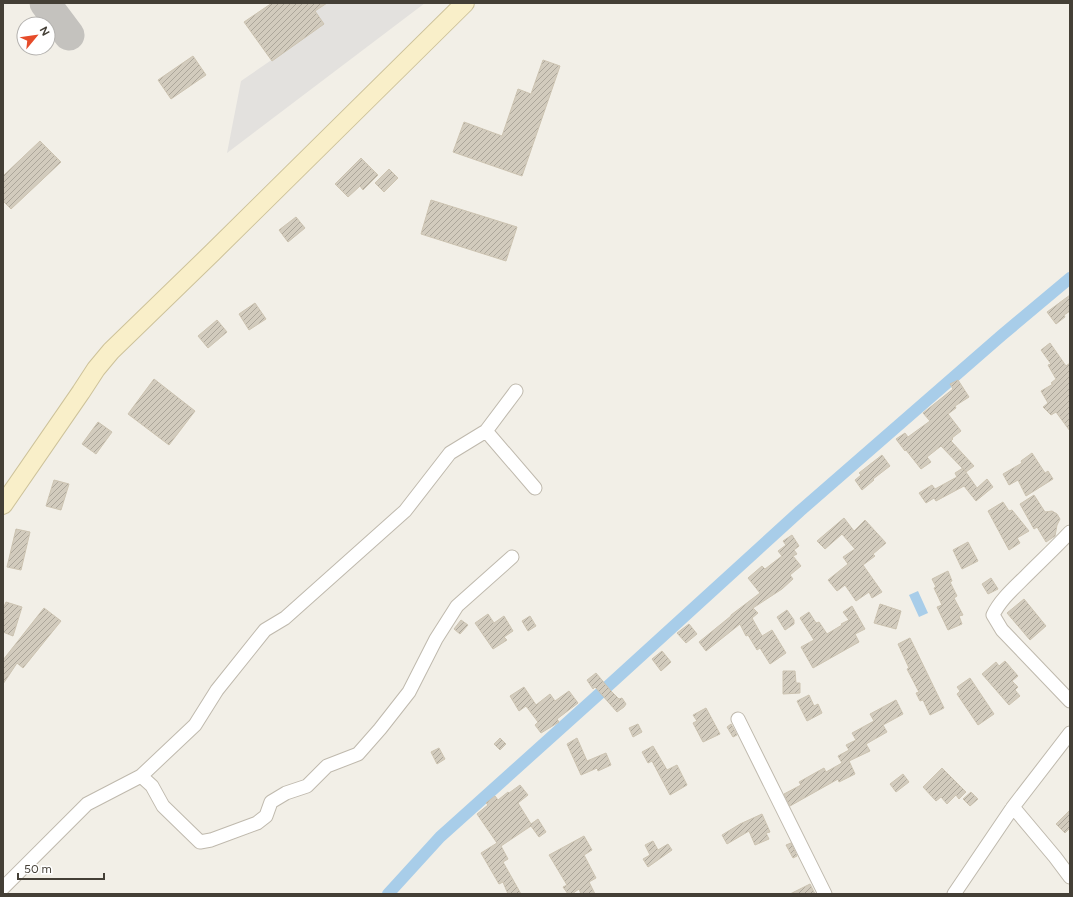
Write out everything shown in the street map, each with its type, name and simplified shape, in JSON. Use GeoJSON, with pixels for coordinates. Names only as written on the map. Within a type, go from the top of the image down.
{"type":"FeatureCollection","features":[{"type":"Feature","properties":{"kind":"main road"},"geometry":{"type":"LineString","coordinates":[[3,505],[96,369],[111,351],[464,3]]}},
{"type":"Feature","properties":{"kind":"street"},"geometry":{"type":"LineString","coordinates":[[3,888],[87,804],[141,776],[195,725],[218,690],[265,630],[285,618],[405,511],[450,453],[486,430],[516,391]]}},
{"type":"Feature","properties":{"kind":"street"},"geometry":{"type":"LineString","coordinates":[[486,430],[535,488]]}},
{"type":"Feature","properties":{"kind":"street"},"geometry":{"type":"LineString","coordinates":[[1070,532],[1060,544],[1008,594],[996,608],[993,616],[1002,630],[1070,701]]}},
{"type":"Feature","properties":{"kind":"street"},"geometry":{"type":"LineString","coordinates":[[141,776],[152,786],[162,806],[200,842],[211,840],[257,823],[266,816],[271,802],[286,794],[307,786],[327,766],[358,754],[409,692],[436,639],[457,606],[512,557]]}},
{"type":"Feature","properties":{"kind":"street"},"geometry":{"type":"LineString","coordinates":[[738,719],[824,894]]}},
{"type":"Feature","properties":{"kind":"street"},"geometry":{"type":"LineString","coordinates":[[954,894],[1013,807],[1070,733]]}},
{"type":"Feature","properties":{"kind":"street"},"geometry":{"type":"LineString","coordinates":[[1013,807],[1070,877]]}},
{"type":"Feature","properties":{"kind":"shaded area"},"geometry":{"type":"Polygon","coordinates":[[[327,3],[425,3],[227,153],[241,81],[324,24],[315,11],[327,3]]]}},
{"type":"Feature","properties":{"kind":"water"},"geometry":{"type":"Polygon","coordinates":[[[918,591],[928,613],[919,617],[909,595],[918,591]]]}},
{"type":"Feature","properties":{"kind":"building"},"geometry":{"type":"Polygon","coordinates":[[[272,3],[327,3],[315,11],[324,24],[272,61],[244,22],[272,3]]]}},
{"type":"Feature","properties":{"kind":"building"},"geometry":{"type":"Polygon","coordinates":[[[193,56],[206,75],[171,99],[158,80],[193,56]]]}},
{"type":"Feature","properties":{"kind":"building"},"geometry":{"type":"Polygon","coordinates":[[[543,60],[560,66],[522,176],[453,152],[464,122],[502,136],[518,89],[531,94],[543,60]]]}},
{"type":"Feature","properties":{"kind":"building"},"geometry":{"type":"Polygon","coordinates":[[[40,141],[61,162],[11,209],[3,201],[3,176],[40,141]]]}},
{"type":"Feature","properties":{"kind":"building"},"geometry":{"type":"Polygon","coordinates":[[[361,158],[378,175],[363,190],[360,186],[348,197],[335,184],[361,158]]]}},
{"type":"Feature","properties":{"kind":"building"},"geometry":{"type":"Polygon","coordinates":[[[389,169],[398,178],[384,192],[375,183],[389,169]]]}},
{"type":"Feature","properties":{"kind":"building"},"geometry":{"type":"Polygon","coordinates":[[[431,200],[517,227],[506,261],[421,234],[431,200]]]}},
{"type":"Feature","properties":{"kind":"building"},"geometry":{"type":"Polygon","coordinates":[[[296,217],[305,228],[288,242],[279,230],[296,217]]]}},
{"type":"Feature","properties":{"kind":"building"},"geometry":{"type":"Polygon","coordinates":[[[1070,295],[1070,311],[1056,324],[1047,312],[1070,295]]]}},
{"type":"Feature","properties":{"kind":"building"},"geometry":{"type":"Polygon","coordinates":[[[255,303],[266,319],[249,330],[239,314],[255,303]]]}},
{"type":"Feature","properties":{"kind":"building"},"geometry":{"type":"Polygon","coordinates":[[[217,320],[227,332],[208,348],[198,336],[217,320]]]}},
{"type":"Feature","properties":{"kind":"building"},"geometry":{"type":"Polygon","coordinates":[[[1050,343],[1066,366],[1070,363],[1070,431],[1056,412],[1051,415],[1043,407],[1048,403],[1041,391],[1053,384],[1051,383],[1056,379],[1048,365],[1051,364],[1041,350],[1050,343]]]}},
{"type":"Feature","properties":{"kind":"building"},"geometry":{"type":"Polygon","coordinates":[[[154,379],[195,411],[169,445],[128,414],[154,379]]]}},
{"type":"Feature","properties":{"kind":"building"},"geometry":{"type":"Polygon","coordinates":[[[958,380],[969,397],[955,406],[956,408],[948,414],[961,431],[952,438],[953,439],[951,441],[974,466],[966,472],[941,446],[927,457],[931,462],[921,469],[896,439],[905,433],[908,437],[930,421],[923,413],[953,389],[950,384],[958,380]]]}},
{"type":"Feature","properties":{"kind":"building"},"geometry":{"type":"Polygon","coordinates":[[[98,422],[112,432],[96,454],[82,444],[98,422]]]}},
{"type":"Feature","properties":{"kind":"building"},"geometry":{"type":"Polygon","coordinates":[[[1032,453],[1045,473],[1048,471],[1053,479],[1026,496],[1018,480],[1009,485],[1003,474],[1022,463],[1021,461],[1032,453]]]}},
{"type":"Feature","properties":{"kind":"building"},"geometry":{"type":"Polygon","coordinates":[[[882,455],[890,466],[862,490],[855,480],[861,475],[859,473],[882,455]]]}},
{"type":"Feature","properties":{"kind":"building"},"geometry":{"type":"Polygon","coordinates":[[[963,468],[977,488],[987,479],[993,487],[976,501],[964,486],[936,501],[934,498],[926,503],[919,493],[932,485],[935,489],[957,477],[955,473],[963,468]]]}},
{"type":"Feature","properties":{"kind":"building"},"geometry":{"type":"Polygon","coordinates":[[[54,480],[69,484],[61,510],[46,506],[54,480]]]}},
{"type":"Feature","properties":{"kind":"building"},"geometry":{"type":"Polygon","coordinates":[[[1034,495],[1045,512],[1052,511],[1057,514],[1060,519],[1055,536],[1046,542],[1037,527],[1034,529],[1020,504],[1034,495]]]}},
{"type":"Feature","properties":{"kind":"building"},"geometry":{"type":"Polygon","coordinates":[[[1003,502],[1009,511],[1012,510],[1029,531],[1017,538],[1020,543],[1009,550],[988,511],[1003,502]]]}},
{"type":"Feature","properties":{"kind":"building"},"geometry":{"type":"Polygon","coordinates":[[[844,518],[854,531],[865,520],[886,543],[873,554],[875,556],[863,565],[882,592],[872,598],[869,592],[856,601],[845,585],[837,591],[828,580],[848,564],[843,557],[855,549],[842,534],[825,549],[817,541],[844,518]]]}},
{"type":"Feature","properties":{"kind":"building"},"geometry":{"type":"Polygon","coordinates":[[[16,529],[30,532],[21,570],[7,567],[16,529]]]}},
{"type":"Feature","properties":{"kind":"building"},"geometry":{"type":"Polygon","coordinates":[[[792,535],[799,546],[794,550],[797,554],[793,556],[801,566],[790,575],[793,579],[782,589],[753,608],[758,613],[752,618],[762,636],[772,630],[786,653],[770,664],[760,648],[757,650],[748,635],[746,636],[740,624],[706,651],[699,642],[760,593],[748,578],[762,566],[765,569],[782,556],[778,551],[786,545],[783,541],[792,535]]]}},
{"type":"Feature","properties":{"kind":"building"},"geometry":{"type":"Polygon","coordinates":[[[968,542],[978,561],[962,569],[953,550],[968,542]]]}},
{"type":"Feature","properties":{"kind":"building"},"geometry":{"type":"Polygon","coordinates":[[[948,571],[952,581],[950,582],[957,596],[954,598],[963,615],[959,616],[962,624],[948,630],[937,607],[942,605],[934,588],[936,587],[932,579],[948,571]]]}},
{"type":"Feature","properties":{"kind":"building"},"geometry":{"type":"Polygon","coordinates":[[[991,578],[998,589],[988,594],[982,584],[991,578]]]}},
{"type":"Feature","properties":{"kind":"building"},"geometry":{"type":"Polygon","coordinates":[[[1024,599],[1046,626],[1030,640],[1007,613],[1024,599]]]}},
{"type":"Feature","properties":{"kind":"building"},"geometry":{"type":"Polygon","coordinates":[[[6,602],[22,607],[13,636],[3,632],[3,609],[6,602]]]}},
{"type":"Feature","properties":{"kind":"building"},"geometry":{"type":"Polygon","coordinates":[[[880,604],[901,611],[896,629],[874,623],[880,604]]]}},
{"type":"Feature","properties":{"kind":"building"},"geometry":{"type":"Polygon","coordinates":[[[852,606],[865,629],[855,634],[859,642],[813,668],[801,647],[814,640],[800,618],[809,612],[816,623],[819,622],[827,634],[849,620],[843,612],[852,606]]]}},
{"type":"Feature","properties":{"kind":"building"},"geometry":{"type":"Polygon","coordinates":[[[44,608],[61,621],[23,668],[17,663],[3,684],[3,660],[44,608]]]}},
{"type":"Feature","properties":{"kind":"building"},"geometry":{"type":"Polygon","coordinates":[[[787,610],[794,620],[794,624],[785,630],[777,617],[787,610]]]}},
{"type":"Feature","properties":{"kind":"building"},"geometry":{"type":"Polygon","coordinates":[[[488,614],[494,623],[504,616],[513,631],[504,637],[507,640],[493,649],[475,623],[488,614]]]}},
{"type":"Feature","properties":{"kind":"building"},"geometry":{"type":"Polygon","coordinates":[[[530,616],[536,626],[528,631],[522,621],[530,616]]]}},
{"type":"Feature","properties":{"kind":"building"},"geometry":{"type":"Polygon","coordinates":[[[461,620],[468,625],[460,634],[454,629],[461,620]]]}},
{"type":"Feature","properties":{"kind":"building"},"geometry":{"type":"Polygon","coordinates":[[[689,624],[697,634],[686,643],[677,633],[689,624]]]}},
{"type":"Feature","properties":{"kind":"building"},"geometry":{"type":"Polygon","coordinates":[[[910,638],[944,708],[930,715],[923,700],[920,701],[916,693],[919,692],[907,669],[909,668],[898,644],[910,638]]]}},
{"type":"Feature","properties":{"kind":"building"},"geometry":{"type":"Polygon","coordinates":[[[662,651],[671,662],[661,671],[652,659],[662,651]]]}},
{"type":"Feature","properties":{"kind":"building"},"geometry":{"type":"Polygon","coordinates":[[[1005,661],[1018,676],[1012,681],[1018,687],[1015,690],[1020,696],[1009,705],[982,674],[996,662],[999,666],[1005,661]]]}},
{"type":"Feature","properties":{"kind":"building"},"geometry":{"type":"Polygon","coordinates":[[[783,671],[795,671],[796,683],[800,683],[800,693],[783,694],[783,671]]]}},
{"type":"Feature","properties":{"kind":"building"},"geometry":{"type":"Polygon","coordinates":[[[596,673],[611,691],[619,699],[622,698],[626,704],[617,712],[595,687],[593,689],[587,680],[596,673]]]}},
{"type":"Feature","properties":{"kind":"building"},"geometry":{"type":"Polygon","coordinates":[[[970,678],[994,714],[978,725],[957,694],[960,691],[957,687],[970,678]]]}},
{"type":"Feature","properties":{"kind":"building"},"geometry":{"type":"Polygon","coordinates":[[[524,687],[536,705],[550,694],[555,701],[569,691],[578,703],[557,719],[559,722],[541,733],[535,725],[538,722],[526,706],[519,711],[510,696],[524,687]]]}},
{"type":"Feature","properties":{"kind":"building"},"geometry":{"type":"Polygon","coordinates":[[[809,695],[814,706],[818,704],[822,713],[807,721],[797,701],[809,695]]]}},
{"type":"Feature","properties":{"kind":"building"},"geometry":{"type":"Polygon","coordinates":[[[896,700],[903,714],[883,725],[887,732],[866,744],[870,751],[849,761],[855,774],[839,782],[838,779],[790,806],[784,794],[801,785],[799,782],[824,768],[826,772],[842,763],[838,756],[849,750],[846,745],[856,740],[852,733],[874,721],[870,714],[896,700]]]}},
{"type":"Feature","properties":{"kind":"building"},"geometry":{"type":"Polygon","coordinates":[[[706,708],[720,734],[703,742],[693,723],[697,721],[693,715],[706,708]]]}},
{"type":"Feature","properties":{"kind":"building"},"geometry":{"type":"Polygon","coordinates":[[[638,724],[642,732],[633,737],[629,728],[638,724]]]}},
{"type":"Feature","properties":{"kind":"building"},"geometry":{"type":"Polygon","coordinates":[[[731,724],[737,735],[733,737],[727,727],[731,724]]]}},
{"type":"Feature","properties":{"kind":"building"},"geometry":{"type":"Polygon","coordinates":[[[500,738],[506,744],[500,750],[494,744],[500,738]]]}},
{"type":"Feature","properties":{"kind":"building"},"geometry":{"type":"Polygon","coordinates":[[[577,738],[587,761],[606,753],[611,765],[598,771],[597,768],[581,775],[567,744],[577,738]]]}},
{"type":"Feature","properties":{"kind":"building"},"geometry":{"type":"Polygon","coordinates":[[[653,746],[667,770],[677,765],[687,785],[670,795],[652,761],[648,763],[642,752],[653,746]]]}},
{"type":"Feature","properties":{"kind":"building"},"geometry":{"type":"Polygon","coordinates":[[[439,748],[445,759],[437,764],[431,752],[439,748]]]}},
{"type":"Feature","properties":{"kind":"building"},"geometry":{"type":"Polygon","coordinates":[[[942,768],[966,792],[959,799],[956,795],[947,804],[941,797],[936,801],[923,787],[942,768]]]}},
{"type":"Feature","properties":{"kind":"building"},"geometry":{"type":"Polygon","coordinates":[[[903,774],[909,782],[896,792],[890,784],[903,774]]]}},
{"type":"Feature","properties":{"kind":"building"},"geometry":{"type":"Polygon","coordinates":[[[520,785],[528,795],[518,803],[531,824],[538,819],[546,832],[539,837],[531,826],[501,846],[508,859],[503,862],[521,894],[508,894],[503,882],[499,884],[481,853],[497,843],[477,814],[488,805],[486,803],[495,796],[498,800],[520,785]]]}},
{"type":"Feature","properties":{"kind":"building"},"geometry":{"type":"Polygon","coordinates":[[[971,792],[978,799],[970,806],[963,799],[971,792]]]}},
{"type":"Feature","properties":{"kind":"building"},"geometry":{"type":"Polygon","coordinates":[[[1070,810],[1070,828],[1065,833],[1056,824],[1070,810]]]}},
{"type":"Feature","properties":{"kind":"building"},"geometry":{"type":"Polygon","coordinates":[[[762,814],[770,832],[766,833],[769,839],[755,845],[749,831],[727,844],[722,835],[740,824],[762,814]]]}},
{"type":"Feature","properties":{"kind":"building"},"geometry":{"type":"Polygon","coordinates":[[[584,836],[592,850],[584,855],[596,878],[589,882],[595,894],[581,894],[579,889],[572,894],[568,894],[563,887],[567,885],[549,855],[584,836]]]}},
{"type":"Feature","properties":{"kind":"building"},"geometry":{"type":"Polygon","coordinates":[[[653,841],[658,850],[668,844],[672,850],[648,867],[643,859],[650,855],[645,845],[653,841]]]}},
{"type":"Feature","properties":{"kind":"building"},"geometry":{"type":"Polygon","coordinates":[[[791,843],[797,856],[793,858],[786,845],[791,843]]]}},
{"type":"Feature","properties":{"kind":"building"},"geometry":{"type":"Polygon","coordinates":[[[810,884],[815,894],[790,894],[810,884]]]}},
{"type":"Feature","properties":{"kind":"waterway"},"geometry":{"type":"LineString","coordinates":[[388,894],[440,837],[800,511],[1002,335],[1070,278]]}},
{"type":"Feature","properties":{"kind":"taxiway"},"geometry":{"type":"LineString","coordinates":[[45,3],[69,35]]}}]}
